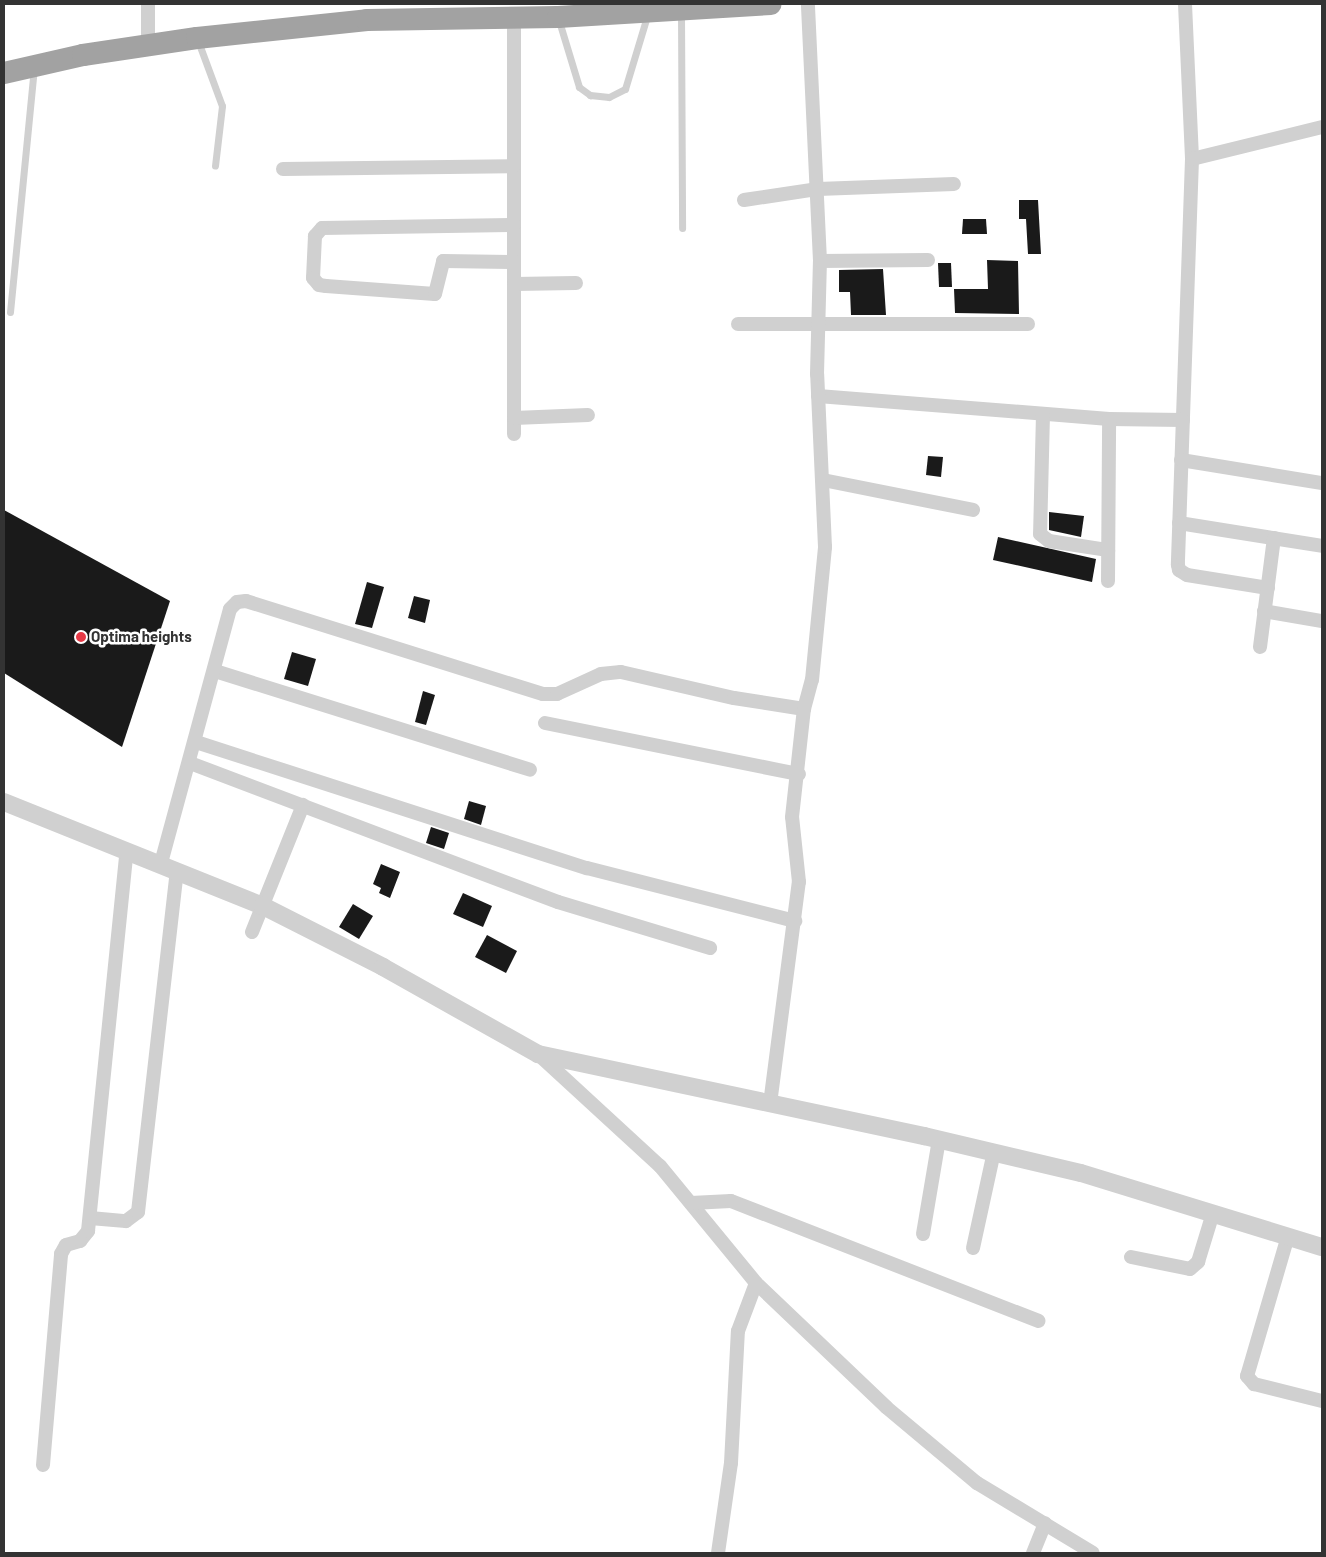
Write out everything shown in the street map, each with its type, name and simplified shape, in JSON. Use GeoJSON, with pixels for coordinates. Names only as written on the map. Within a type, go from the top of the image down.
{"type":"FeatureCollection","features":[{"type":"Feature","properties":{"kind":"highway"},"geometry":{"type":"LineString","coordinates":[[4,73],[197,38],[368,20],[472,15],[514,18],[558,17],[772,4]]}},
{"type":"Feature","properties":{"kind":"street"},"geometry":{"type":"LineString","coordinates":[[148,4],[148,46]]}},
{"type":"Feature","properties":{"kind":"street"},"geometry":{"type":"LineString","coordinates":[[770,1104],[795,921],[799,871],[792,817],[799,774],[804,709],[812,680],[825,547],[818,396],[820,261],[818,190],[808,4]]}},
{"type":"Feature","properties":{"kind":"street"},"geometry":{"type":"LineString","coordinates":[[1185,4],[1192,160],[1178,565],[1182,574],[1268,588]]}},
{"type":"Feature","properties":{"kind":"street"},"geometry":{"type":"LineString","coordinates":[[514,18],[514,434]]}},
{"type":"Feature","properties":{"kind":"street"},"geometry":{"type":"LineString","coordinates":[[1192,160],[1322,128]]}},
{"type":"Feature","properties":{"kind":"street"},"geometry":{"type":"LineString","coordinates":[[283,169],[514,166]]}},
{"type":"Feature","properties":{"kind":"street"},"geometry":{"type":"LineString","coordinates":[[744,200],[818,190],[954,184]]}},
{"type":"Feature","properties":{"kind":"street"},"geometry":{"type":"LineString","coordinates":[[514,225],[322,228],[315,236],[313,278],[319,285],[326,286],[435,294],[443,261],[514,262]]}},
{"type":"Feature","properties":{"kind":"street"},"geometry":{"type":"LineString","coordinates":[[820,261],[928,260]]}},
{"type":"Feature","properties":{"kind":"street"},"geometry":{"type":"LineString","coordinates":[[514,284],[576,283]]}},
{"type":"Feature","properties":{"kind":"street"},"geometry":{"type":"LineString","coordinates":[[738,324],[1028,324]]}},
{"type":"Feature","properties":{"kind":"street"},"geometry":{"type":"LineString","coordinates":[[818,396],[1109,419],[1183,420]]}},
{"type":"Feature","properties":{"kind":"street"},"geometry":{"type":"LineString","coordinates":[[1043,414],[1040,534],[1049,541],[1108,550]]}},
{"type":"Feature","properties":{"kind":"street"},"geometry":{"type":"LineString","coordinates":[[514,418],[588,415]]}},
{"type":"Feature","properties":{"kind":"street"},"geometry":{"type":"LineString","coordinates":[[1108,580],[1109,419]]}},
{"type":"Feature","properties":{"kind":"street"},"geometry":{"type":"LineString","coordinates":[[1181,460],[1322,483]]}},
{"type":"Feature","properties":{"kind":"street"},"geometry":{"type":"LineString","coordinates":[[823,480],[973,510]]}},
{"type":"Feature","properties":{"kind":"street"},"geometry":{"type":"LineString","coordinates":[[1179,523],[1322,546]]}},
{"type":"Feature","properties":{"kind":"street"},"geometry":{"type":"LineString","coordinates":[[1260,647],[1274,538]]}},
{"type":"Feature","properties":{"kind":"street"},"geometry":{"type":"LineString","coordinates":[[90,1218],[126,1221],[138,1212],[169,866],[190,763],[230,609],[241,601],[543,694],[556,694],[601,674],[621,672],[734,698],[804,709]]}},
{"type":"Feature","properties":{"kind":"street"},"geometry":{"type":"LineString","coordinates":[[1264,612],[1322,621]]}},
{"type":"Feature","properties":{"kind":"street"},"geometry":{"type":"LineString","coordinates":[[215,671],[530,770]]}},
{"type":"Feature","properties":{"kind":"street"},"geometry":{"type":"LineString","coordinates":[[545,723],[799,774]]}},
{"type":"Feature","properties":{"kind":"street"},"geometry":{"type":"LineString","coordinates":[[196,742],[587,868],[795,921]]}},
{"type":"Feature","properties":{"kind":"street"},"geometry":{"type":"LineString","coordinates":[[190,763],[558,902],[710,948]]}},
{"type":"Feature","properties":{"kind":"street"},"geometry":{"type":"LineString","coordinates":[[4,802],[169,866],[263,906],[383,967],[538,1054],[660,1166],[756,1283],[818,1345],[928,1444],[977,1483],[1045,1523],[1087,1551]]}},
{"type":"Feature","properties":{"kind":"street"},"geometry":{"type":"LineString","coordinates":[[252,932],[303,805]]}},
{"type":"Feature","properties":{"kind":"street"},"geometry":{"type":"LineString","coordinates":[[43,1465],[61,1254],[66,1245],[86,1236],[90,1218],[127,850]]}},
{"type":"Feature","properties":{"kind":"street"},"geometry":{"type":"LineString","coordinates":[[538,1054],[939,1139],[1081,1173],[1322,1247]]}},
{"type":"Feature","properties":{"kind":"street"},"geometry":{"type":"LineString","coordinates":[[923,1234],[939,1139]]}},
{"type":"Feature","properties":{"kind":"street"},"geometry":{"type":"LineString","coordinates":[[973,1248],[994,1152]]}},
{"type":"Feature","properties":{"kind":"street"},"geometry":{"type":"LineString","coordinates":[[691,1203],[731,1202],[1038,1321]]}},
{"type":"Feature","properties":{"kind":"street"},"geometry":{"type":"LineString","coordinates":[[1132,1258],[1190,1269],[1198,1262],[1212,1213]]}},
{"type":"Feature","properties":{"kind":"street"},"geometry":{"type":"LineString","coordinates":[[1288,1236],[1247,1376],[1254,1384],[1322,1401]]}},
{"type":"Feature","properties":{"kind":"street"},"geometry":{"type":"LineString","coordinates":[[718,1553],[732,1455],[738,1331],[756,1283]]}},
{"type":"Feature","properties":{"kind":"street"},"geometry":{"type":"LineString","coordinates":[[1033,1553],[1045,1523]]}},
{"type":"Feature","properties":{"kind":"lane"},"geometry":{"type":"LineString","coordinates":[[681,11],[682,228]]}},
{"type":"Feature","properties":{"kind":"lane"},"geometry":{"type":"LineString","coordinates":[[558,17],[580,87],[590,96],[609,97],[625,89],[648,13]]}},
{"type":"Feature","properties":{"kind":"lane"},"geometry":{"type":"LineString","coordinates":[[197,38],[222,106],[215,166]]}},
{"type":"Feature","properties":{"kind":"lane"},"geometry":{"type":"LineString","coordinates":[[10,312],[35,66]]}},
{"type":"Feature","properties":{"kind":"building"},"geometry":{"type":"Polygon","coordinates":[[[1019,200],[1038,200],[1041,254],[1028,254],[1026,219],[1019,219],[1019,200]]]}},
{"type":"Feature","properties":{"kind":"building"},"geometry":{"type":"Polygon","coordinates":[[[963,219],[986,219],[987,234],[962,234],[963,219]]]}},
{"type":"Feature","properties":{"kind":"building"},"geometry":{"type":"Polygon","coordinates":[[[987,260],[1018,261],[1019,314],[955,313],[954,289],[988,289],[987,260]]]}},
{"type":"Feature","properties":{"kind":"building"},"geometry":{"type":"Polygon","coordinates":[[[938,263],[951,263],[952,287],[939,287],[938,263]]]}},
{"type":"Feature","properties":{"kind":"building"},"geometry":{"type":"Polygon","coordinates":[[[883,269],[886,315],[851,315],[850,292],[839,292],[839,270],[883,269]]]}},
{"type":"Feature","properties":{"kind":"building"},"geometry":{"type":"Polygon","coordinates":[[[928,456],[943,457],[941,477],[926,475],[928,456]]]}},
{"type":"Feature","properties":{"kind":"building","name":"Optima heights"},"geometry":{"type":"Polygon","coordinates":[[[4,510],[170,601],[122,747],[4,673],[4,510]]]}},
{"type":"Feature","properties":{"kind":"building"},"geometry":{"type":"Polygon","coordinates":[[[1049,512],[1084,516],[1081,537],[1049,530],[1049,512]]]}},
{"type":"Feature","properties":{"kind":"building"},"geometry":{"type":"Polygon","coordinates":[[[998,537],[1096,559],[1092,582],[993,560],[998,537]]]}},
{"type":"Feature","properties":{"kind":"building"},"geometry":{"type":"Polygon","coordinates":[[[367,582],[384,587],[372,628],[355,624],[367,582]]]}},
{"type":"Feature","properties":{"kind":"building"},"geometry":{"type":"Polygon","coordinates":[[[414,596],[430,600],[425,623],[408,618],[414,596]]]}},
{"type":"Feature","properties":{"kind":"building"},"geometry":{"type":"Polygon","coordinates":[[[292,652],[316,659],[308,686],[284,679],[292,652]]]}},
{"type":"Feature","properties":{"kind":"building"},"geometry":{"type":"Polygon","coordinates":[[[423,691],[435,695],[426,725],[415,722],[423,691]]]}},
{"type":"Feature","properties":{"kind":"building"},"geometry":{"type":"Polygon","coordinates":[[[469,801],[486,806],[481,825],[464,819],[469,801]]]}},
{"type":"Feature","properties":{"kind":"building"},"geometry":{"type":"Polygon","coordinates":[[[431,827],[449,833],[444,849],[426,843],[431,827]]]}},
{"type":"Feature","properties":{"kind":"building"},"geometry":{"type":"Polygon","coordinates":[[[381,864],[400,872],[390,898],[379,893],[381,888],[373,884],[381,864]]]}},
{"type":"Feature","properties":{"kind":"building"},"geometry":{"type":"Polygon","coordinates":[[[463,893],[492,906],[483,927],[453,914],[463,893]]]}},
{"type":"Feature","properties":{"kind":"building"},"geometry":{"type":"Polygon","coordinates":[[[353,904],[373,916],[359,939],[339,927],[353,904]]]}},
{"type":"Feature","properties":{"kind":"building"},"geometry":{"type":"Polygon","coordinates":[[[487,935],[517,951],[506,973],[475,957],[487,935]]]}},
{"type":"Feature","properties":{"kind":"place","name":"Optima heights"},"geometry":{"type":"Point","coordinates":[81,637]}}]}
